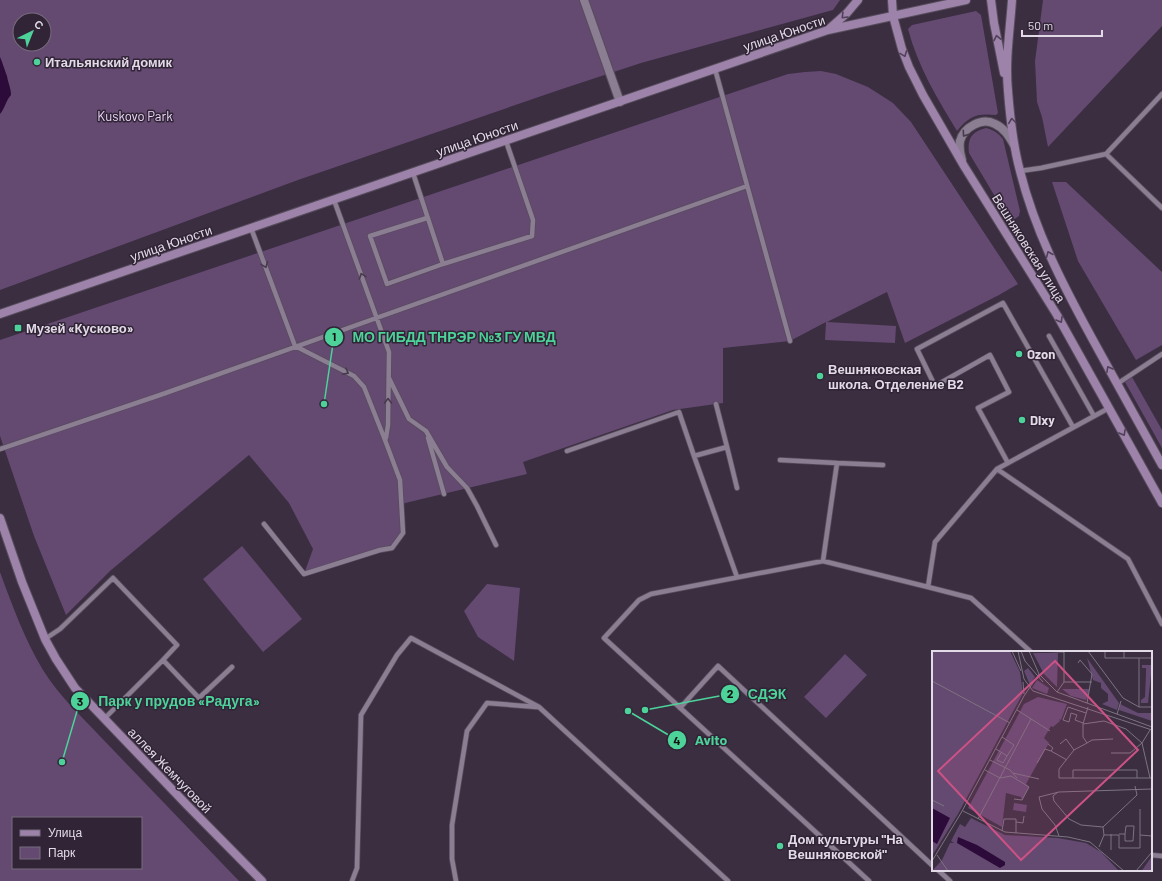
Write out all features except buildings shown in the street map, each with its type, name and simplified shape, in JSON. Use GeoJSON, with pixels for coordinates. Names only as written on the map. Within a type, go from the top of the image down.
{"type":"FeatureCollection","features":[{"type":"Feature","properties":{"kind":"main road"},"geometry":{"type":"LineString","coordinates":[[828,30],[847,13],[858,0]]}},
{"type":"Feature","properties":{"kind":"main road","name":"Вешняковская улица"},"geometry":{"type":"LineString","coordinates":[[892,0],[893,16],[902,49],[923,95],[964,166],[1057,315],[1162,503]]}},
{"type":"Feature","properties":{"kind":"main road","name":"улица Юности"},"geometry":{"type":"LineString","coordinates":[[0,314],[828,30],[966,0]]}},
{"type":"Feature","properties":{"kind":"main road"},"geometry":{"type":"LineString","coordinates":[[991,0],[994,23],[1008,90]]}},
{"type":"Feature","properties":{"kind":"main road","name":"Вешняковская улица"},"geometry":{"type":"LineString","coordinates":[[1012,0],[1008,53],[1008,90],[1015,147],[1020,171],[1033,213],[1057,272],[1081,319],[1162,464]]}},
{"type":"Feature","properties":{"kind":"main road","name":"аллея Жемчуговой"},"geometry":{"type":"LineString","coordinates":[[0,518],[22,582],[45,639],[75,688],[262,881]]}},
{"type":"Feature","properties":{"kind":"street"},"geometry":{"type":"LineString","coordinates":[[584,0],[620,102]]}},
{"type":"Feature","properties":{"kind":"street"},"geometry":{"type":"LineString","coordinates":[[964,166],[959,152],[961,140],[965,132],[970,127],[978,123],[985,121],[994,123],[1002,128],[1010,136],[1015,147]]}},
{"type":"Feature","properties":{"kind":"lane"},"geometry":{"type":"LineString","coordinates":[[715,69],[790,341]]}},
{"type":"Feature","properties":{"kind":"lane"},"geometry":{"type":"LineString","coordinates":[[1020,171],[1106,154],[1162,94]]}},
{"type":"Feature","properties":{"kind":"lane"},"geometry":{"type":"LineString","coordinates":[[427,218],[370,236],[387,284],[442,264],[532,236],[533,220],[506,141]]}},
{"type":"Feature","properties":{"kind":"lane"},"geometry":{"type":"LineString","coordinates":[[1106,154],[1162,208]]}},
{"type":"Feature","properties":{"kind":"lane"},"geometry":{"type":"LineString","coordinates":[[413,173],[442,264]]}},
{"type":"Feature","properties":{"kind":"lane"},"geometry":{"type":"LineString","coordinates":[[0,449],[160,395],[747,186]]}},
{"type":"Feature","properties":{"kind":"lane"},"geometry":{"type":"LineString","coordinates":[[334,200],[389,352],[388,425],[386,440]]}},
{"type":"Feature","properties":{"kind":"lane"},"geometry":{"type":"LineString","coordinates":[[251,228],[295,346],[354,376],[364,387],[386,440],[400,480],[403,533],[392,548],[380,550],[304,574],[264,524]]}},
{"type":"Feature","properties":{"kind":"lane"},"geometry":{"type":"LineString","coordinates":[[1008,463],[978,408],[1009,392],[990,355],[935,386],[917,349],[1003,303],[1073,427]]}},
{"type":"Feature","properties":{"kind":"lane"},"geometry":{"type":"LineString","coordinates":[[1049,336],[1094,416]]}},
{"type":"Feature","properties":{"kind":"lane"},"geometry":{"type":"LineString","coordinates":[[1117,384],[1162,354]]}},
{"type":"Feature","properties":{"kind":"lane"},"geometry":{"type":"LineString","coordinates":[[388,376],[409,419],[426,431],[447,467],[467,488],[496,545]]}},
{"type":"Feature","properties":{"kind":"lane"},"geometry":{"type":"LineString","coordinates":[[716,404],[737,488]]}},
{"type":"Feature","properties":{"kind":"lane"},"geometry":{"type":"LineString","coordinates":[[928,587],[935,542],[997,469],[1109,408]]}},
{"type":"Feature","properties":{"kind":"lane"},"geometry":{"type":"LineString","coordinates":[[567,451],[679,412],[737,577]]}},
{"type":"Feature","properties":{"kind":"lane"},"geometry":{"type":"LineString","coordinates":[[426,431],[444,494]]}},
{"type":"Feature","properties":{"kind":"lane"},"geometry":{"type":"LineString","coordinates":[[694,456],[727,447]]}},
{"type":"Feature","properties":{"kind":"lane"},"geometry":{"type":"LineString","coordinates":[[780,460],[884,465]]}},
{"type":"Feature","properties":{"kind":"lane"},"geometry":{"type":"LineString","coordinates":[[823,561],[837,462]]}},
{"type":"Feature","properties":{"kind":"lane"},"geometry":{"type":"LineString","coordinates":[[997,469],[1128,559],[1162,624]]}},
{"type":"Feature","properties":{"kind":"lane"},"geometry":{"type":"LineString","coordinates":[[869,881],[604,638],[639,600],[651,594],[823,561],[971,598],[1030,651]]}},
{"type":"Feature","properties":{"kind":"lane"},"geometry":{"type":"LineString","coordinates":[[45,639],[60,629],[114,578],[177,645],[104,719]]}},
{"type":"Feature","properties":{"kind":"lane"},"geometry":{"type":"LineString","coordinates":[[352,881],[357,868],[361,715],[396,655],[411,638],[539,707],[728,881]]}},
{"type":"Feature","properties":{"kind":"lane"},"geometry":{"type":"LineString","coordinates":[[163,660],[199,698],[232,667]]}},
{"type":"Feature","properties":{"kind":"lane"},"geometry":{"type":"LineString","coordinates":[[680,708],[718,666],[932,865]]}},
{"type":"Feature","properties":{"kind":"lane"},"geometry":{"type":"LineString","coordinates":[[456,881],[452,859],[452,825],[467,731],[487,703],[539,707]]}},
{"type":"Feature","properties":{"kind":"lane"},"geometry":{"type":"LineString","coordinates":[[1152,855],[1162,856]]}},
{"type":"Feature","properties":{"kind":"lane"},"geometry":{"type":"LineString","coordinates":[[939,871],[950,881]]}},
{"type":"Feature","properties":{"kind":"green space","name":"Kuskovo Park"},"geometry":{"type":"Polygon","coordinates":[[[0,0],[840,0],[833,10],[641,63],[298,180],[0,290],[0,0]]]}},
{"type":"Feature","properties":{"kind":"green space"},"geometry":{"type":"Polygon","coordinates":[[[1043,0],[1162,0],[1162,26],[1048,147],[1042,117],[1037,102],[1035,61],[1043,0]]]}},
{"type":"Feature","properties":{"kind":"green space"},"geometry":{"type":"Polygon","coordinates":[[[976,11],[981,15],[998,113],[996,115],[978,115],[965,122],[957,131],[935,94],[917,56],[908,29],[912,25],[976,11]]]}},
{"type":"Feature","properties":{"kind":"green space"},"geometry":{"type":"Polygon","coordinates":[[[821,71],[836,74],[868,87],[893,103],[911,122],[1018,284],[905,343],[887,292],[827,322],[896,326],[895,343],[825,340],[826,322],[790,341],[723,348],[723,403],[673,410],[523,462],[527,474],[401,504],[403,533],[392,548],[304,574],[313,549],[289,503],[249,455],[110,571],[66,615],[34,536],[0,436],[0,340],[788,74],[821,71]]]}},
{"type":"Feature","properties":{"kind":"green space"},"geometry":{"type":"Polygon","coordinates":[[[986,128],[996,132],[1003,139],[1020,211],[1019,216],[1013,220],[1006,215],[969,153],[969,144],[972,136],[977,131],[986,128]]]}},
{"type":"Feature","properties":{"kind":"green space"},"geometry":{"type":"Polygon","coordinates":[[[1052,182],[1066,182],[1162,272],[1162,345],[1136,360],[1078,261],[1052,182]]]}},
{"type":"Feature","properties":{"kind":"green space"},"geometry":{"type":"Polygon","coordinates":[[[1132,377],[1162,430],[1162,448],[1125,382],[1132,377]]]}},
{"type":"Feature","properties":{"kind":"green space"},"geometry":{"type":"Polygon","coordinates":[[[242,546],[302,619],[263,652],[203,579],[242,546]]]}},
{"type":"Feature","properties":{"kind":"green space"},"geometry":{"type":"Polygon","coordinates":[[[0,572],[30,647],[49,680],[71,706],[239,881],[0,881],[0,572]]]}},
{"type":"Feature","properties":{"kind":"green space"},"geometry":{"type":"Polygon","coordinates":[[[487,584],[520,588],[514,661],[478,637],[464,611],[487,584]]]}},
{"type":"Feature","properties":{"kind":"green space"},"geometry":{"type":"Polygon","coordinates":[[[845,654],[867,675],[826,718],[804,697],[845,654]]]}},
{"type":"Feature","properties":{"kind":"shaded area"},"geometry":{"type":"Polygon","coordinates":[[[0,57],[7,76],[11,95],[0,114],[0,57]]]}},
{"type":"Feature","properties":{"kind":"place","name":"Итальянский домик"},"geometry":{"type":"Point","coordinates":[37,62]}},
{"type":"Feature","properties":{"kind":"place","name":"Музей «Кусково»"},"geometry":{"type":"Point","coordinates":[18,328]}},
{"type":"Feature","properties":{"kind":"place","name":"Ozon"},"geometry":{"type":"Point","coordinates":[1019,354]}},
{"type":"Feature","properties":{"kind":"place","name":"Вешняковская школа. Отделение В2"},"geometry":{"type":"Point","coordinates":[820,376]}},
{"type":"Feature","properties":{"kind":"place","name":"МО ГИБДД ТНРЭР №3 ГУ МВД"},"geometry":{"type":"Point","coordinates":[324,404]}},
{"type":"Feature","properties":{"kind":"place","name":"Dixy"},"geometry":{"type":"Point","coordinates":[1022,420]}},
{"type":"Feature","properties":{"kind":"place","name":"СДЭК"},"geometry":{"type":"Point","coordinates":[645,710]}},
{"type":"Feature","properties":{"kind":"place","name":"Avito"},"geometry":{"type":"Point","coordinates":[628,711]}},
{"type":"Feature","properties":{"kind":"place","name":"Парк у прудов «Радуга»"},"geometry":{"type":"Point","coordinates":[62,762]}},
{"type":"Feature","properties":{"kind":"place","name":"Дом культуры \"На Вешняковской\""},"geometry":{"type":"Point","coordinates":[780,846]}}]}
